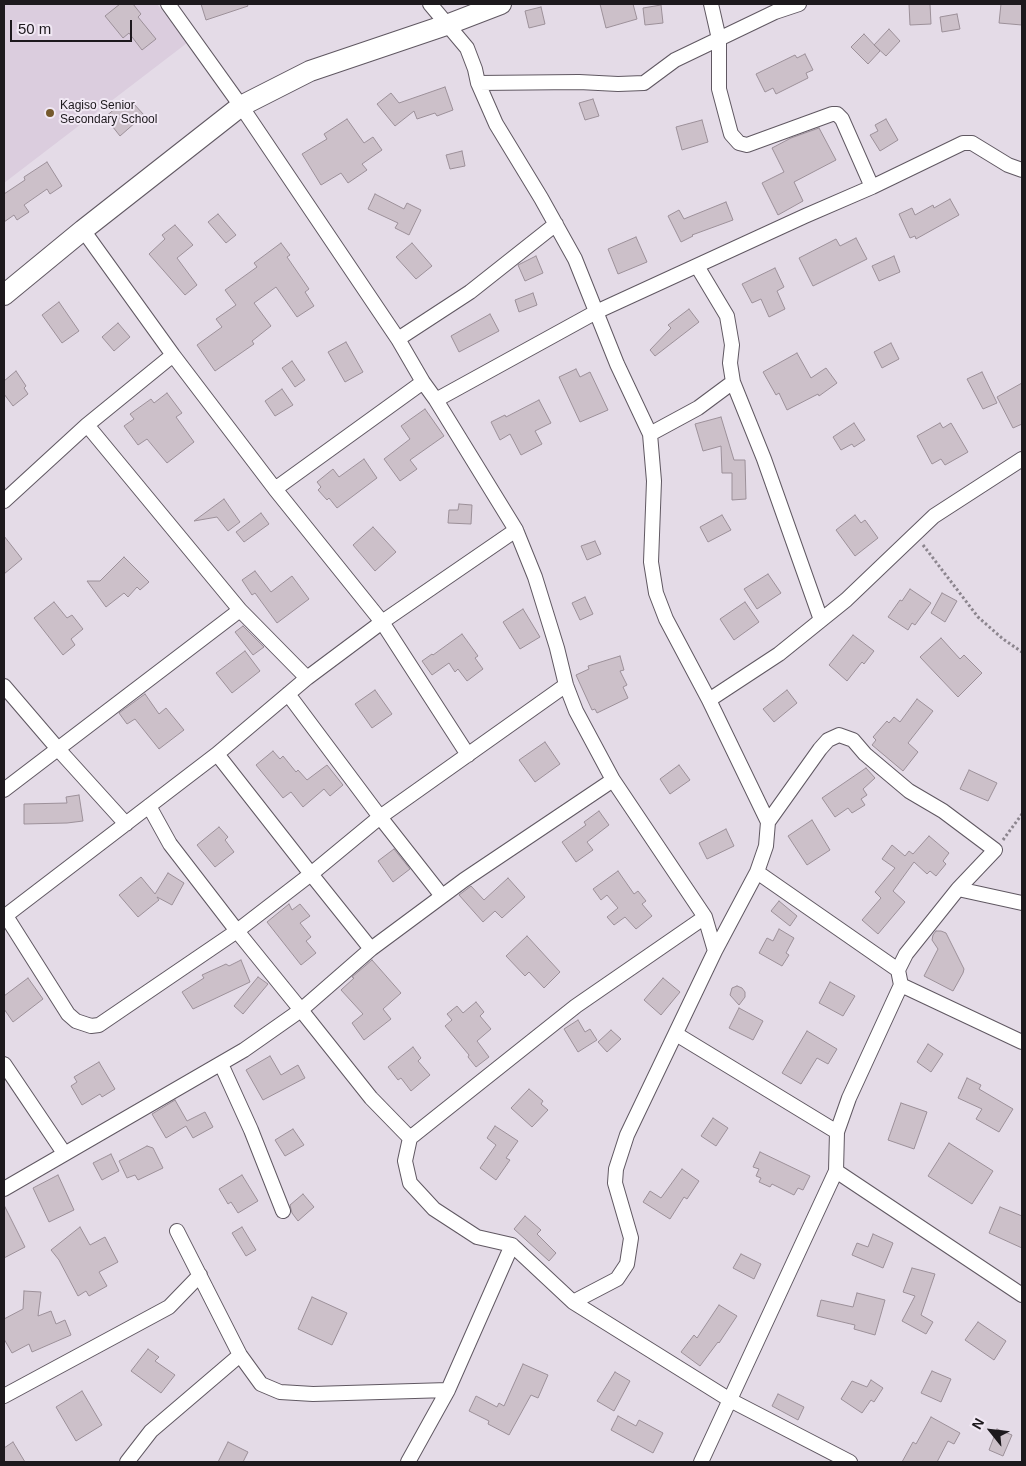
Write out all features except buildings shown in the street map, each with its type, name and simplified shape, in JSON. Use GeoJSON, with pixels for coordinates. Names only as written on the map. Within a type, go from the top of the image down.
{"type":"FeatureCollection","features":[{"type":"Feature","properties":{"kind":"street"},"geometry":{"type":"LineString","coordinates":[[168,4],[241,106],[398,339],[516,530],[535,577],[557,648],[566,685],[576,711],[613,780],[705,917],[715,952]]}},
{"type":"Feature","properties":{"kind":"street"},"geometry":{"type":"LineString","coordinates":[[430,4],[449,24],[467,48],[478,83],[496,124],[575,259],[617,364],[650,434],[654,481],[651,562],[656,593],[666,619],[709,700],[768,822],[766,846],[757,872],[715,952],[627,1136],[616,1169],[615,1183],[631,1238],[627,1264],[617,1279],[573,1302]]}},
{"type":"Feature","properties":{"kind":"street"},"geometry":{"type":"LineString","coordinates":[[4,295],[82,230],[241,106],[310,71],[449,24],[501,4]]}},
{"type":"Feature","properties":{"kind":"street"},"geometry":{"type":"LineString","coordinates":[[711,4],[719,39],[719,89],[731,134],[739,143],[747,145],[832,114],[837,114],[842,119],[872,187]]}},
{"type":"Feature","properties":{"kind":"street"},"geometry":{"type":"LineString","coordinates":[[478,83],[644,83],[675,60],[775,12],[798,4]]}},
{"type":"Feature","properties":{"kind":"street"},"geometry":{"type":"LineString","coordinates":[[436,400],[596,312],[872,187],[963,143],[972,143],[1008,165],[1022,170]]}},
{"type":"Feature","properties":{"kind":"street"},"geometry":{"type":"LineString","coordinates":[[398,339],[470,292],[556,224]]}},
{"type":"Feature","properties":{"kind":"street"},"geometry":{"type":"LineString","coordinates":[[82,230],[275,489],[382,622],[468,755]]}},
{"type":"Feature","properties":{"kind":"street"},"geometry":{"type":"LineString","coordinates":[[697,266],[727,316],[732,345],[730,363],[733,382],[764,459],[821,620]]}},
{"type":"Feature","properties":{"kind":"street"},"geometry":{"type":"LineString","coordinates":[[4,501],[87,425],[173,354]]}},
{"type":"Feature","properties":{"kind":"street"},"geometry":{"type":"LineString","coordinates":[[275,489],[423,382]]}},
{"type":"Feature","properties":{"kind":"street"},"geometry":{"type":"LineString","coordinates":[[650,434],[698,408],[733,382]]}},
{"type":"Feature","properties":{"kind":"street"},"geometry":{"type":"LineString","coordinates":[[87,425],[240,610],[307,678]]}},
{"type":"Feature","properties":{"kind":"street"},"geometry":{"type":"LineString","coordinates":[[709,700],[779,654],[846,600],[934,516],[1022,459]]}},
{"type":"Feature","properties":{"kind":"street"},"geometry":{"type":"LineString","coordinates":[[516,530],[382,622],[307,678],[217,754],[5,916],[68,1014],[76,1021],[91,1026],[99,1025],[236,931],[311,874],[380,817],[566,685]]}},
{"type":"Feature","properties":{"kind":"street"},"geometry":{"type":"LineString","coordinates":[[4,790],[240,610]]}},
{"type":"Feature","properties":{"kind":"street"},"geometry":{"type":"LineString","coordinates":[[4,686],[126,824]]}},
{"type":"Feature","properties":{"kind":"street"},"geometry":{"type":"LineString","coordinates":[[288,694],[442,896]]}},
{"type":"Feature","properties":{"kind":"street"},"geometry":{"type":"LineString","coordinates":[[701,1462],[836,1171],[837,1132],[849,1098],[901,985],[898,970],[906,954],[958,889],[995,850],[943,811],[909,791],[865,754],[853,740],[840,735],[828,740],[820,749],[768,822]]}},
{"type":"Feature","properties":{"kind":"street"},"geometry":{"type":"LineString","coordinates":[[217,754],[372,949]]}},
{"type":"Feature","properties":{"kind":"street"},"geometry":{"type":"LineString","coordinates":[[4,1189],[244,1050],[301,1010],[372,949],[442,896],[613,780]]}},
{"type":"Feature","properties":{"kind":"street"},"geometry":{"type":"LineString","coordinates":[[149,806],[170,844],[236,931],[371,1098],[410,1138]]}},
{"type":"Feature","properties":{"kind":"street"},"geometry":{"type":"LineString","coordinates":[[757,872],[898,970]]}},
{"type":"Feature","properties":{"kind":"street"},"geometry":{"type":"LineString","coordinates":[[958,889],[1022,903]]}},
{"type":"Feature","properties":{"kind":"street"},"geometry":{"type":"LineString","coordinates":[[705,917],[576,1006],[410,1138],[405,1161],[410,1184],[434,1209],[477,1237],[512,1245],[573,1302],[730,1400],[850,1462]]}},
{"type":"Feature","properties":{"kind":"street"},"geometry":{"type":"LineString","coordinates":[[901,985],[1022,1042]]}},
{"type":"Feature","properties":{"kind":"street"},"geometry":{"type":"LineString","coordinates":[[676,1034],[837,1132]]}},
{"type":"Feature","properties":{"kind":"street"},"geometry":{"type":"LineString","coordinates":[[4,1064],[64,1154]]}},
{"type":"Feature","properties":{"kind":"street"},"geometry":{"type":"LineString","coordinates":[[221,1064],[251,1130],[283,1211]]}},
{"type":"Feature","properties":{"kind":"street"},"geometry":{"type":"LineString","coordinates":[[836,1171],[1022,1295]]}},
{"type":"Feature","properties":{"kind":"street"},"geometry":{"type":"LineString","coordinates":[[177,1231],[240,1356],[261,1384],[280,1392],[313,1394],[448,1390]]}},
{"type":"Feature","properties":{"kind":"street"},"geometry":{"type":"LineString","coordinates":[[408,1462],[448,1390],[512,1245]]}},
{"type":"Feature","properties":{"kind":"street"},"geometry":{"type":"LineString","coordinates":[[4,1396],[169,1307],[200,1275]]}},
{"type":"Feature","properties":{"kind":"street"},"geometry":{"type":"LineString","coordinates":[[127,1462],[151,1431],[240,1356]]}},
{"type":"Feature","properties":{"kind":"path"},"geometry":{"type":"LineString","coordinates":[[914,534],[978,617],[1002,639],[1022,652]]}},
{"type":"Feature","properties":{"kind":"path"},"geometry":{"type":"LineString","coordinates":[[995,850],[1022,814]]}},
{"type":"Feature","properties":{"kind":"shaded area","name":"Kagiso Senior Secondary School"},"geometry":{"type":"Polygon","coordinates":[[[4,4],[157,4],[187,43],[4,183],[4,4]]]}},
{"type":"Feature","properties":{"kind":"place","name":"Kagiso Senior Secondary School"},"geometry":{"type":"Point","coordinates":[50,113]}}]}
